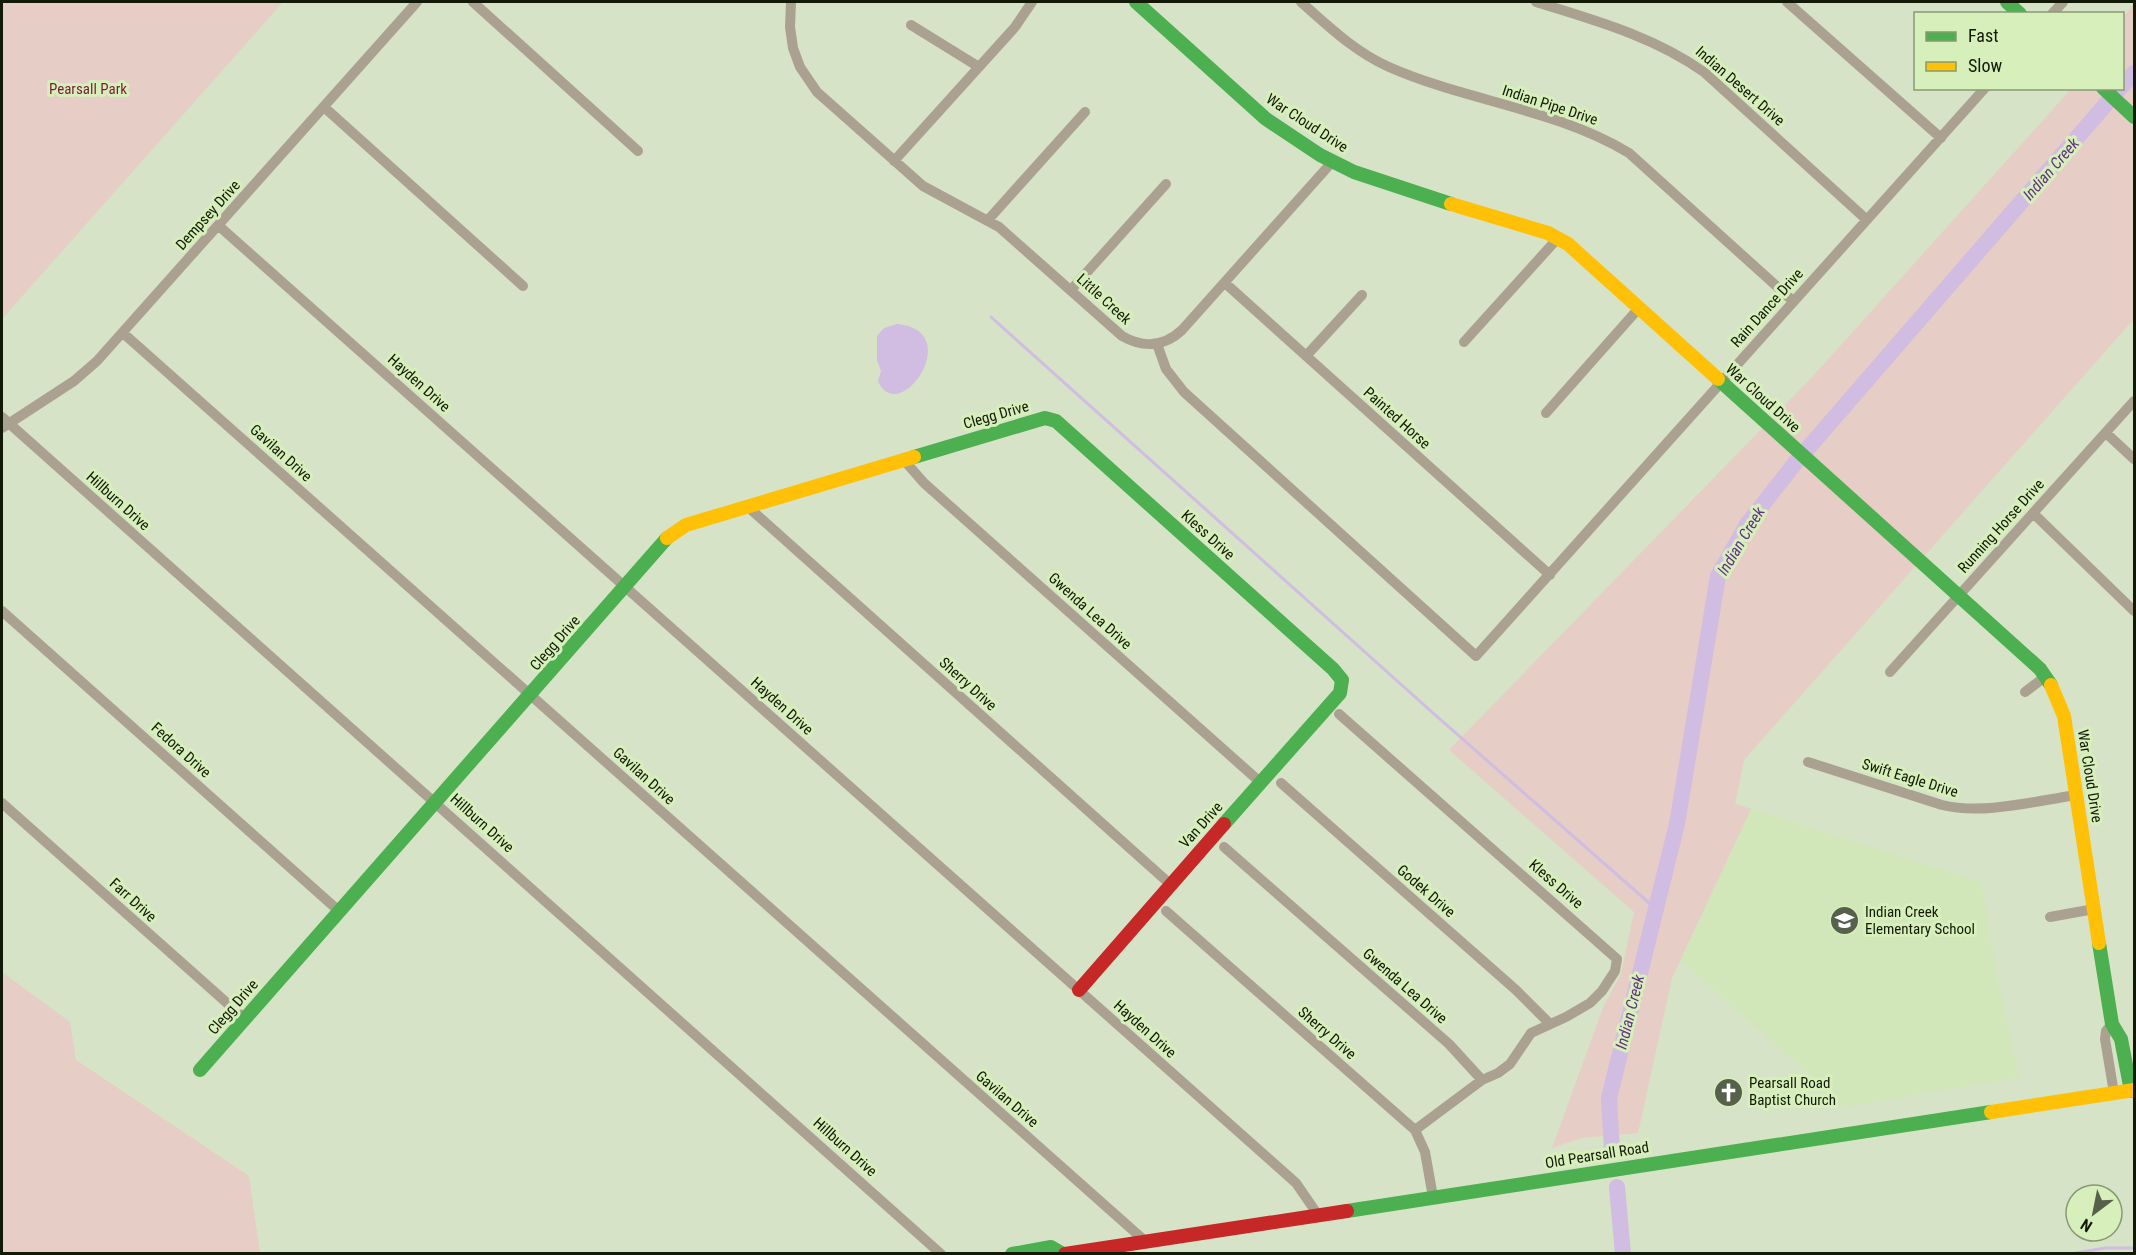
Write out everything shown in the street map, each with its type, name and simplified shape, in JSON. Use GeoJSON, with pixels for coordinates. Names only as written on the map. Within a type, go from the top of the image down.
{"type":"FeatureCollection","features":[{"type":"Feature","properties":{"kind":"street","name":"Dempsey Drive"},"geometry":{"type":"LineString","coordinates":[[4,423],[74,381],[97,361],[417,2]]}},
{"type":"Feature","properties":{"kind":"street"},"geometry":{"type":"LineString","coordinates":[[473,2],[638,151]]}},
{"type":"Feature","properties":{"kind":"street","name":"Little Creek"},"geometry":{"type":"LineString","coordinates":[[791,2],[791,38],[796,58],[805,76],[818,92],[923,186],[988,220],[1018,242],[1122,336],[1139,344],[1157,344]]}},
{"type":"Feature","properties":{"kind":"street"},"geometry":{"type":"LineString","coordinates":[[894,161],[1015,27],[1032,2]]}},
{"type":"Feature","properties":{"kind":"street","name":"War Cloud Drive"},"geometry":{"type":"LineString","coordinates":[[1136,2],[1266,119],[1333,161],[1354,172],[1398,188],[1558,238],[1578,252],[2046,676],[2058,697],[2064,716],[2112,1024],[2121,1039],[2133,1090]]}},
{"type":"Feature","properties":{"kind":"street","name":"Indian Pipe Drive"},"geometry":{"type":"LineString","coordinates":[[1301,2],[1346,41],[1387,66],[1438,85],[1575,127],[1611,142],[1629,153],[1793,301]]}},
{"type":"Feature","properties":{"kind":"street","name":"Indian Desert Drive"},"geometry":{"type":"LineString","coordinates":[[1536,2],[1623,30],[1682,56],[1704,72],[1867,220]]}},
{"type":"Feature","properties":{"kind":"street"},"geometry":{"type":"LineString","coordinates":[[1788,2],[1941,138]]}},
{"type":"Feature","properties":{"kind":"street"},"geometry":{"type":"LineString","coordinates":[[911,25],[979,67]]}},
{"type":"Feature","properties":{"kind":"street","name":"Rain Dance Drive"},"geometry":{"type":"LineString","coordinates":[[1157,344],[1166,369],[1184,392],[1476,656],[1983,90]]}},
{"type":"Feature","properties":{"kind":"street"},"geometry":{"type":"LineString","coordinates":[[2105,90],[2134,117]]}},
{"type":"Feature","properties":{"kind":"street"},"geometry":{"type":"LineString","coordinates":[[324,107],[523,286]]}},
{"type":"Feature","properties":{"kind":"street"},"geometry":{"type":"LineString","coordinates":[[988,220],[1085,112]]}},
{"type":"Feature","properties":{"kind":"street"},"geometry":{"type":"LineString","coordinates":[[1157,344],[1167,341],[1182,330],[1333,161]]}},
{"type":"Feature","properties":{"kind":"street"},"geometry":{"type":"LineString","coordinates":[[1071,290],[1166,184]]}},
{"type":"Feature","properties":{"kind":"street","name":"Hayden Drive"},"geometry":{"type":"LineString","coordinates":[[219,226],[1296,1183],[1318,1215]]}},
{"type":"Feature","properties":{"kind":"street"},"geometry":{"type":"LineString","coordinates":[[1464,342],[1558,238]]}},
{"type":"Feature","properties":{"kind":"street","name":"Painted Horse"},"geometry":{"type":"LineString","coordinates":[[1226,283],[1550,575]]}},
{"type":"Feature","properties":{"kind":"street"},"geometry":{"type":"LineString","coordinates":[[1306,356],[1362,295]]}},
{"type":"Feature","properties":{"kind":"street"},"geometry":{"type":"LineString","coordinates":[[1546,413],[1639,308]]}},
{"type":"Feature","properties":{"kind":"street","name":"Gavilan Drive"},"geometry":{"type":"LineString","coordinates":[[123,333],[1145,1241]]}},
{"type":"Feature","properties":{"kind":"street","name":"Running Horse Drive"},"geometry":{"type":"LineString","coordinates":[[1890,672],[2134,401]]}},
{"type":"Feature","properties":{"kind":"street","name":"Clegg Drive"},"geometry":{"type":"LineString","coordinates":[[200,1070],[666,539],[680,527],[903,459],[1045,418],[1049,419]]}},
{"type":"Feature","properties":{"kind":"street","name":"Kless Drive"},"geometry":{"type":"LineString","coordinates":[[1049,419],[1056,421],[1065,429],[1334,669],[1342,680]]}},
{"type":"Feature","properties":{"kind":"street","name":"Hillburn Drive"},"geometry":{"type":"LineString","coordinates":[[4,423],[435,802],[941,1254]]}},
{"type":"Feature","properties":{"kind":"street"},"geometry":{"type":"LineString","coordinates":[[2106,433],[2134,459]]}},
{"type":"Feature","properties":{"kind":"street","name":"Gwenda Lea Drive"},"geometry":{"type":"LineString","coordinates":[[903,459],[924,483],[1260,782]]}},
{"type":"Feature","properties":{"kind":"street","name":"Sherry Drive"},"geometry":{"type":"LineString","coordinates":[[747,506],[1170,884]]}},
{"type":"Feature","properties":{"kind":"street"},"geometry":{"type":"LineString","coordinates":[[2033,513],[2134,611]]}},
{"type":"Feature","properties":{"kind":"street","name":"Fedora Drive"},"geometry":{"type":"LineString","coordinates":[[2,611],[340,912]]}},
{"type":"Feature","properties":{"kind":"street"},"geometry":{"type":"LineString","coordinates":[[2025,693],[2046,676]]}},
{"type":"Feature","properties":{"kind":"street","name":"Van Drive"},"geometry":{"type":"LineString","coordinates":[[1079,990],[1340,693],[1342,680]]}},
{"type":"Feature","properties":{"kind":"street","name":"Kless Drive"},"geometry":{"type":"LineString","coordinates":[[1339,714],[1617,959],[1615,972],[1602,991],[1590,1003],[1566,1017],[1549,1023]]}},
{"type":"Feature","properties":{"kind":"street","name":"Swift Eagle Drive"},"geometry":{"type":"LineString","coordinates":[[1808,762],[1942,805],[1962,809],[1982,809],[2077,795]]}},
{"type":"Feature","properties":{"kind":"street","name":"Godek Drive"},"geometry":{"type":"LineString","coordinates":[[1281,783],[1516,990],[1549,1023]]}},
{"type":"Feature","properties":{"kind":"street","name":"Farr Drive"},"geometry":{"type":"LineString","coordinates":[[2,803],[244,1019]]}},
{"type":"Feature","properties":{"kind":"street","name":"Gwenda Lea Drive"},"geometry":{"type":"LineString","coordinates":[[1224,847],[1449,1044],[1482,1080]]}},
{"type":"Feature","properties":{"kind":"street"},"geometry":{"type":"LineString","coordinates":[[2050,917],[2094,909]]}},
{"type":"Feature","properties":{"kind":"street","name":"Sherry Drive"},"geometry":{"type":"LineString","coordinates":[[1166,911],[1415,1130],[1425,1152],[1433,1197]]}},
{"type":"Feature","properties":{"kind":"street"},"geometry":{"type":"LineString","coordinates":[[1415,1130],[1482,1080],[1498,1073],[1509,1064],[1531,1033],[1549,1023]]}},
{"type":"Feature","properties":{"kind":"street","name":"War Cloud Drive"},"geometry":{"type":"LineString","coordinates":[[2112,1024],[2106,1031],[2105,1039],[2114,1093]]}},
{"type":"Feature","properties":{"kind":"street","name":"Old Pearsall Road"},"geometry":{"type":"LineString","coordinates":[[1012,1254],[1051,1247],[1064,1254],[2133,1090]]}},
{"type":"Feature","properties":{"kind":"shaded area"},"geometry":{"type":"Polygon","coordinates":[[[897,324],[911,327],[924,336],[928,349],[926,364],[919,377],[909,388],[898,394],[887,392],[878,381],[881,371],[877,360],[877,336],[884,328],[897,324]]]}},
{"type":"Feature","properties":{"kind":"shaded area","name":"Indian Creek Elementary School"},"geometry":{"type":"Polygon","coordinates":[[[1751,809],[1981,882],[1998,981],[2019,1077],[1846,1107],[1681,960],[1751,809]]]}},
{"type":"Feature","properties":{"kind":"green space","name":"Pearsall Park"},"geometry":{"type":"Polygon","coordinates":[[[2,2],[283,2],[2,319],[2,2]]]}},
{"type":"Feature","properties":{"kind":"green space"},"geometry":{"type":"Polygon","coordinates":[[[2134,4],[2134,319],[1744,760],[1735,804],[1751,809],[1672,978],[1638,1133],[1581,1138],[1552,1148],[1604,1005],[1621,974],[1634,912],[1449,750],[1814,375],[2070,90],[2124,90],[2124,16],[2134,4]]]}},
{"type":"Feature","properties":{"kind":"green space"},"geometry":{"type":"Polygon","coordinates":[[[2,972],[70,1022],[76,1060],[249,1176],[260,1253],[2,1253],[2,972]]]}},
{"type":"Feature","properties":{"kind":"waterway","name":"Indian Creek"},"geometry":{"type":"LineString","coordinates":[[2124,84],[2134,73]]}},
{"type":"Feature","properties":{"kind":"waterway","name":"Indian Creek"},"geometry":{"type":"LineString","coordinates":[[1612,1151],[1609,1098],[1677,824],[1718,576],[1748,523],[1796,462],[2118,90]]}},
{"type":"Feature","properties":{"kind":"waterway"},"geometry":{"type":"LineString","coordinates":[[991,317],[1433,713],[1656,909]]}},
{"type":"Feature","properties":{"kind":"waterway","name":"Indian Creek"},"geometry":{"type":"LineString","coordinates":[[1617,1187],[1623,1254]]}},
{"type":"Feature","properties":{"kind":"waterway"},"geometry":{"type":"LineString","coordinates":[[2070,1254],[2105,1248],[2134,1248]]}},
{"type":"Feature","properties":{"kind":"traffic: fast"},"geometry":{"type":"LineString","coordinates":[[1136,2],[1266,119],[1320,155],[1354,172],[1451,204]]}},
{"type":"Feature","properties":{"kind":"traffic: fast"},"geometry":{"type":"LineString","coordinates":[[2007,2],[2018,12]]}},
{"type":"Feature","properties":{"kind":"traffic: fast"},"geometry":{"type":"LineString","coordinates":[[2105,90],[2134,117]]}},
{"type":"Feature","properties":{"kind":"traffic: fast"},"geometry":{"type":"LineString","coordinates":[[1718,379],[2040,669],[2051,685]]}},
{"type":"Feature","properties":{"kind":"traffic: fast"},"geometry":{"type":"LineString","coordinates":[[914,457],[1045,418],[1056,421],[1333,669],[1342,680],[1340,693],[1224,824]]}},
{"type":"Feature","properties":{"kind":"traffic: fast"},"geometry":{"type":"LineString","coordinates":[[200,1070],[667,538]]}},
{"type":"Feature","properties":{"kind":"traffic: fast"},"geometry":{"type":"LineString","coordinates":[[2099,943],[2112,1024],[2121,1039],[2131,1091]]}},
{"type":"Feature","properties":{"kind":"traffic: fast"},"geometry":{"type":"LineString","coordinates":[[1347,1211],[1991,1112]]}},
{"type":"Feature","properties":{"kind":"traffic: fast"},"geometry":{"type":"LineString","coordinates":[[1012,1254],[1051,1247],[1063,1254]]}},
{"type":"Feature","properties":{"kind":"traffic: slow"},"geometry":{"type":"LineString","coordinates":[[1451,204],[1548,233],[1568,244],[1718,379]]}},
{"type":"Feature","properties":{"kind":"traffic: slow"},"geometry":{"type":"LineString","coordinates":[[667,538],[686,525],[914,457]]}},
{"type":"Feature","properties":{"kind":"traffic: slow"},"geometry":{"type":"LineString","coordinates":[[2051,685],[2064,716],[2099,943]]}},
{"type":"Feature","properties":{"kind":"traffic: slow"},"geometry":{"type":"LineString","coordinates":[[1991,1112],[2134,1090]]}},
{"type":"Feature","properties":{"kind":"traffic: jam"},"geometry":{"type":"LineString","coordinates":[[1079,990],[1224,824]]}},
{"type":"Feature","properties":{"kind":"traffic: jam"},"geometry":{"type":"LineString","coordinates":[[1065,1254],[1347,1211]]}},
{"type":"Feature","properties":{"kind":"place","name":"Indian Creek Elementary School"},"geometry":{"type":"Point","coordinates":[1844,921]}},
{"type":"Feature","properties":{"kind":"place","name":"Pearsall Road Baptist Church"},"geometry":{"type":"Point","coordinates":[1728,1092]}}]}
